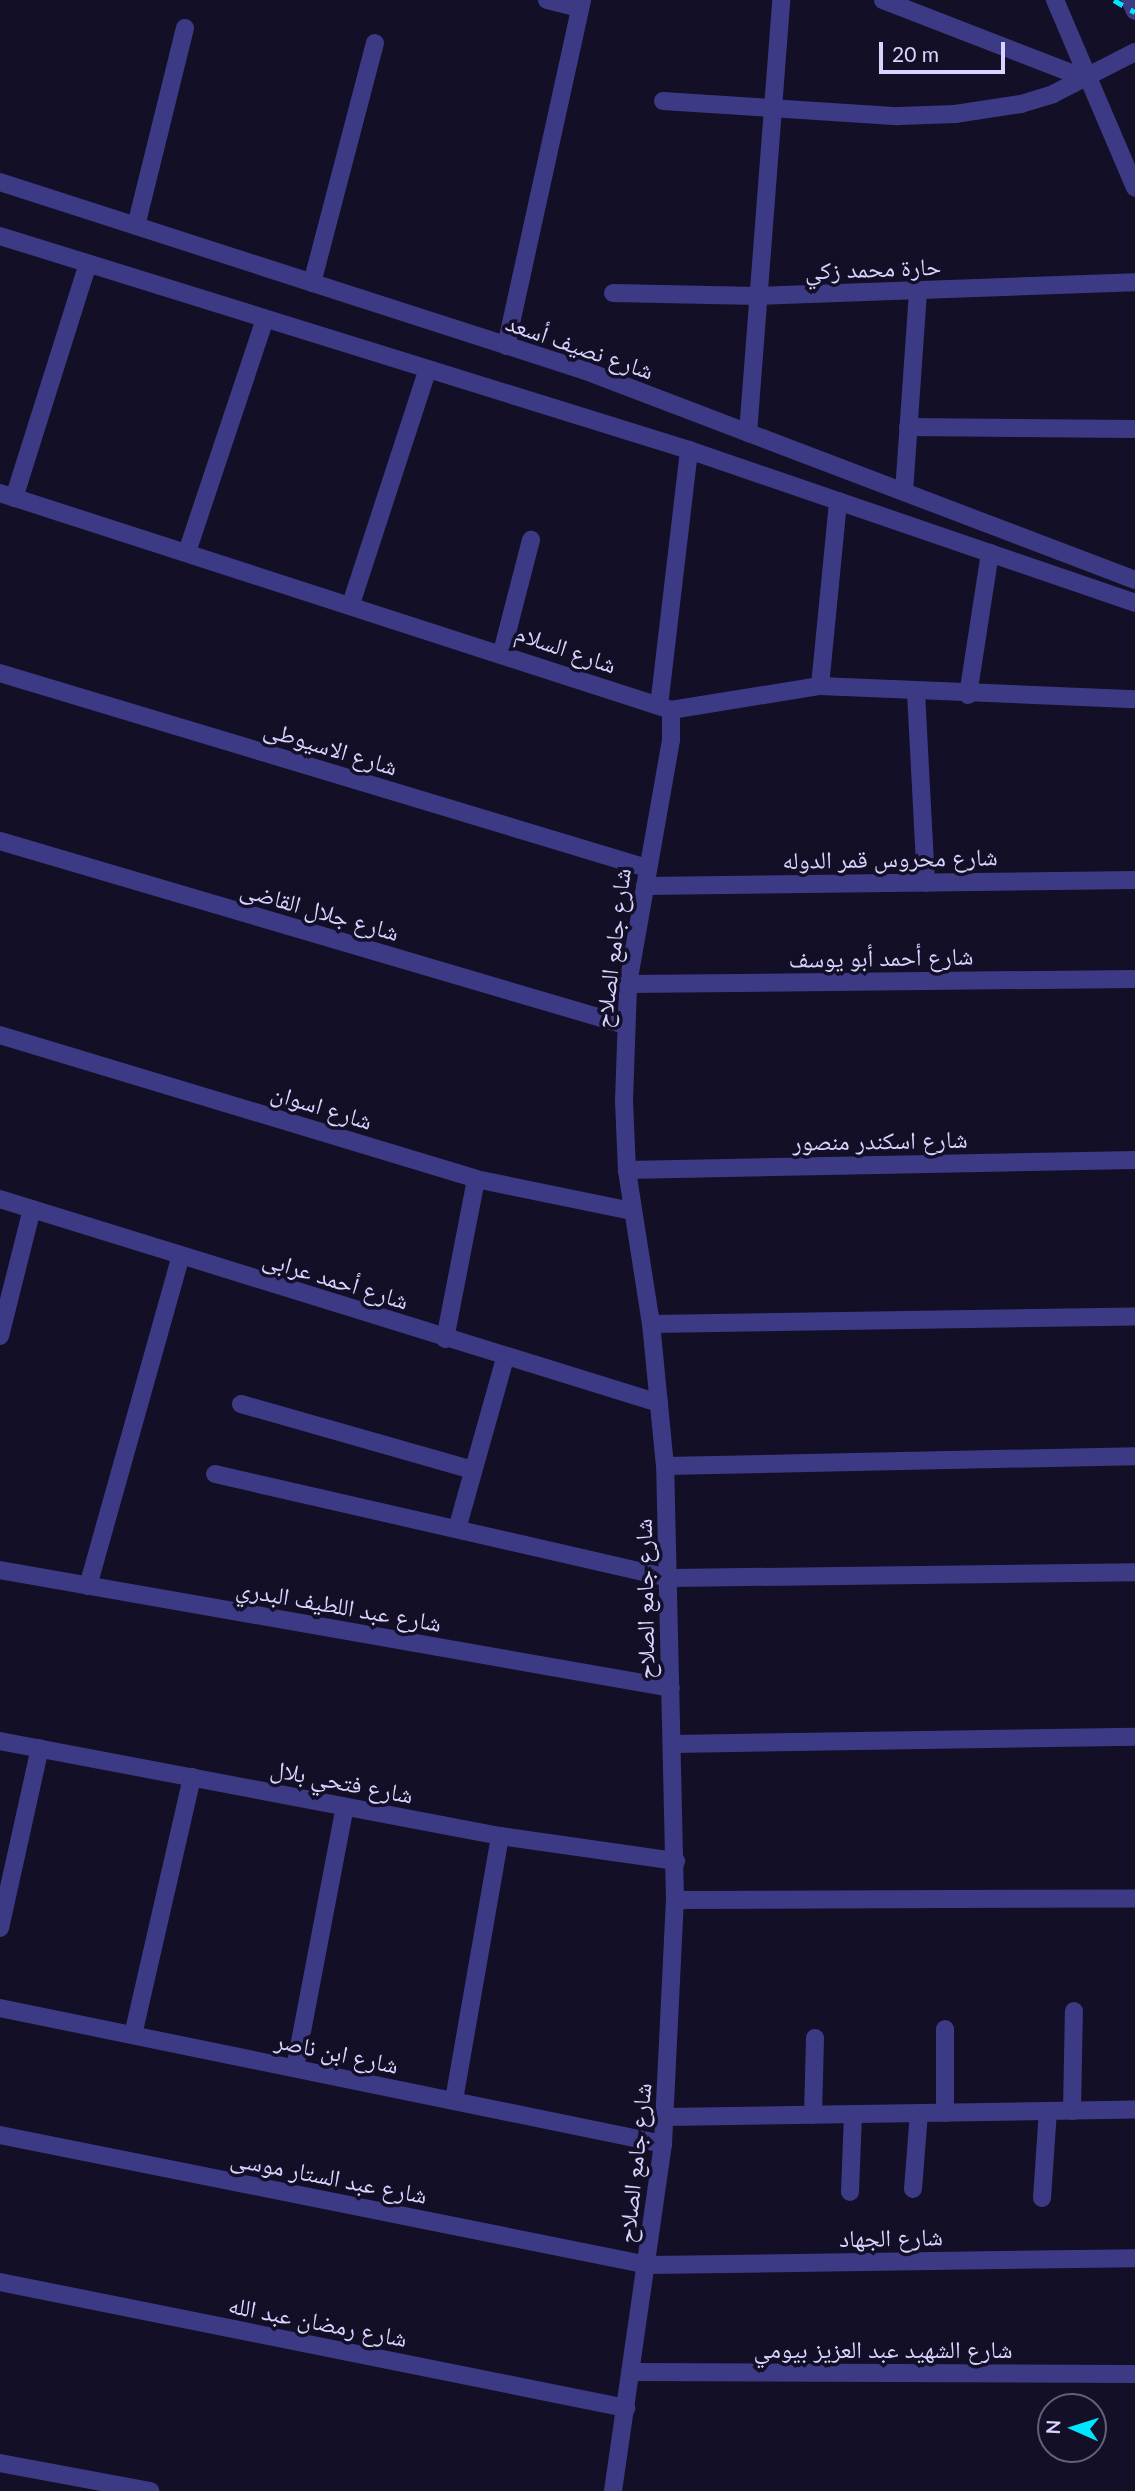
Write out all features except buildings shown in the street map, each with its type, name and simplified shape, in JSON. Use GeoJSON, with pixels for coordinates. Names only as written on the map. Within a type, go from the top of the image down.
{"type":"FeatureCollection","features":[{"type":"Feature","properties":{"kind":"street"},"geometry":{"type":"LineString","coordinates":[[506,346],[581,4],[547,0]]}},
{"type":"Feature","properties":{"kind":"street"},"geometry":{"type":"LineString","coordinates":[[748,433],[781,0]]}},
{"type":"Feature","properties":{"kind":"street"},"geometry":{"type":"LineString","coordinates":[[883,0],[1087,79]]}},
{"type":"Feature","properties":{"kind":"street"},"geometry":{"type":"LineString","coordinates":[[1055,0],[1135,188]]}},
{"type":"Feature","properties":{"kind":"street"},"geometry":{"type":"LineString","coordinates":[[1130,0],[1135,11]]}},
{"type":"Feature","properties":{"kind":"street"},"geometry":{"type":"LineString","coordinates":[[136,226],[186,28]]}},
{"type":"Feature","properties":{"kind":"street"},"geometry":{"type":"LineString","coordinates":[[312,283],[375,43]]}},
{"type":"Feature","properties":{"kind":"street"},"geometry":{"type":"LineString","coordinates":[[663,101],[898,116],[955,114],[1021,104],[1087,79],[1135,52]]}},
{"type":"Feature","properties":{"kind":"street","name":"شارع نصيف أسعد"},"geometry":{"type":"LineString","coordinates":[[0,182],[506,346],[748,433],[1135,580]]}},
{"type":"Feature","properties":{"kind":"street"},"geometry":{"type":"LineString","coordinates":[[0,236],[689,450],[1135,603]]}},
{"type":"Feature","properties":{"kind":"street"},"geometry":{"type":"LineString","coordinates":[[7,496],[88,264]]}},
{"type":"Feature","properties":{"kind":"street","name":"حارة محمد زكي"},"geometry":{"type":"LineString","coordinates":[[613,293],[758,296],[1135,282]]}},
{"type":"Feature","properties":{"kind":"street"},"geometry":{"type":"LineString","coordinates":[[904,492],[918,292]]}},
{"type":"Feature","properties":{"kind":"street"},"geometry":{"type":"LineString","coordinates":[[187,552],[265,319]]}},
{"type":"Feature","properties":{"kind":"street"},"geometry":{"type":"LineString","coordinates":[[351,604],[428,369]]}},
{"type":"Feature","properties":{"kind":"street"},"geometry":{"type":"LineString","coordinates":[[908,427],[1135,429]]}},
{"type":"Feature","properties":{"kind":"street","name":"شارع جامع الصلاح"},"geometry":{"type":"LineString","coordinates":[[612,2491],[648,2265],[663,2144],[676,1861],[665,1466],[650,1324],[627,1170],[625,1025],[628,984],[671,740],[665,708],[689,450]]}},
{"type":"Feature","properties":{"kind":"street","name":"شارع السلام"},"geometry":{"type":"LineString","coordinates":[[7,496],[502,652],[665,708],[820,686],[968,695],[1135,699]]}},
{"type":"Feature","properties":{"kind":"street"},"geometry":{"type":"LineString","coordinates":[[820,686],[838,501]]}},
{"type":"Feature","properties":{"kind":"street"},"geometry":{"type":"LineString","coordinates":[[502,652],[531,540]]}},
{"type":"Feature","properties":{"kind":"street"},"geometry":{"type":"LineString","coordinates":[[968,695],[990,553]]}},
{"type":"Feature","properties":{"kind":"street","name":"شارع الاسيوطى"},"geometry":{"type":"LineString","coordinates":[[0,673],[647,868]]}},
{"type":"Feature","properties":{"kind":"street"},"geometry":{"type":"LineString","coordinates":[[916,692],[926,883]]}},
{"type":"Feature","properties":{"kind":"street","name":"شارع جلال القاضى"},"geometry":{"type":"LineString","coordinates":[[0,841],[625,1025]]}},
{"type":"Feature","properties":{"kind":"street","name":"شارع محروس قمر الدوله"},"geometry":{"type":"LineString","coordinates":[[645,886],[1135,880]]}},
{"type":"Feature","properties":{"kind":"street","name":"شارع أحمد أبو يوسف"},"geometry":{"type":"LineString","coordinates":[[628,984],[1135,979]]}},
{"type":"Feature","properties":{"kind":"street","name":"شارع اسوان"},"geometry":{"type":"LineString","coordinates":[[0,1035],[476,1179],[632,1211]]}},
{"type":"Feature","properties":{"kind":"street","name":"شارع اسكندر منصور"},"geometry":{"type":"LineString","coordinates":[[627,1170],[1135,1160]]}},
{"type":"Feature","properties":{"kind":"street"},"geometry":{"type":"LineString","coordinates":[[445,1339],[476,1179]]}},
{"type":"Feature","properties":{"kind":"street","name":"شارع أحمد عرابى"},"geometry":{"type":"LineString","coordinates":[[0,1199],[505,1358],[659,1403]]}},
{"type":"Feature","properties":{"kind":"street"},"geometry":{"type":"LineString","coordinates":[[0,1336],[32,1209]]}},
{"type":"Feature","properties":{"kind":"street"},"geometry":{"type":"LineString","coordinates":[[88,1586],[181,1256]]}},
{"type":"Feature","properties":{"kind":"street"},"geometry":{"type":"LineString","coordinates":[[650,1324],[1135,1316]]}},
{"type":"Feature","properties":{"kind":"street"},"geometry":{"type":"LineString","coordinates":[[457,1529],[505,1358]]}},
{"type":"Feature","properties":{"kind":"street"},"geometry":{"type":"LineString","coordinates":[[241,1404],[473,1470]]}},
{"type":"Feature","properties":{"kind":"street"},"geometry":{"type":"LineString","coordinates":[[665,1466],[1135,1457]]}},
{"type":"Feature","properties":{"kind":"street"},"geometry":{"type":"LineString","coordinates":[[215,1475],[670,1578],[1135,1573]]}},
{"type":"Feature","properties":{"kind":"street","name":"شارع عبد اللطيف البدري"},"geometry":{"type":"LineString","coordinates":[[0,1570],[671,1688]]}},
{"type":"Feature","properties":{"kind":"street"},"geometry":{"type":"LineString","coordinates":[[673,1744],[1135,1737]]}},
{"type":"Feature","properties":{"kind":"street","name":"شارع فتحي بلال"},"geometry":{"type":"LineString","coordinates":[[0,1741],[500,1836],[676,1861]]}},
{"type":"Feature","properties":{"kind":"street"},"geometry":{"type":"LineString","coordinates":[[0,1928],[40,1748]]}},
{"type":"Feature","properties":{"kind":"street"},"geometry":{"type":"LineString","coordinates":[[133,2035],[191,1777]]}},
{"type":"Feature","properties":{"kind":"street"},"geometry":{"type":"LineString","coordinates":[[295,2068],[345,1807]]}},
{"type":"Feature","properties":{"kind":"street"},"geometry":{"type":"LineString","coordinates":[[454,2100],[500,1836]]}},
{"type":"Feature","properties":{"kind":"street"},"geometry":{"type":"LineString","coordinates":[[675,1900],[1135,1898]]}},
{"type":"Feature","properties":{"kind":"street","name":"شارع ابن ناصر"},"geometry":{"type":"LineString","coordinates":[[0,2008],[663,2144]]}},
{"type":"Feature","properties":{"kind":"street"},"geometry":{"type":"LineString","coordinates":[[1072,2111],[1074,2011]]}},
{"type":"Feature","properties":{"kind":"street"},"geometry":{"type":"LineString","coordinates":[[945,2029],[945,2113]]}},
{"type":"Feature","properties":{"kind":"street"},"geometry":{"type":"LineString","coordinates":[[813,2115],[815,2038]]}},
{"type":"Feature","properties":{"kind":"street"},"geometry":{"type":"LineString","coordinates":[[665,2117],[1135,2110]]}},
{"type":"Feature","properties":{"kind":"street"},"geometry":{"type":"LineString","coordinates":[[1042,2199],[1048,2111]]}},
{"type":"Feature","properties":{"kind":"street"},"geometry":{"type":"LineString","coordinates":[[913,2189],[919,2113]]}},
{"type":"Feature","properties":{"kind":"street"},"geometry":{"type":"LineString","coordinates":[[850,2192],[853,2115]]}},
{"type":"Feature","properties":{"kind":"street","name":"شارع عبد الستار موسى"},"geometry":{"type":"LineString","coordinates":[[0,2135],[648,2265]]}},
{"type":"Feature","properties":{"kind":"street","name":"شارع الجهاد"},"geometry":{"type":"LineString","coordinates":[[648,2265],[1135,2258]]}},
{"type":"Feature","properties":{"kind":"street","name":"شارع رمضان عبد الله"},"geometry":{"type":"LineString","coordinates":[[0,2282],[626,2408]]}},
{"type":"Feature","properties":{"kind":"street","name":"شارع الشهيد عبد العزيز بيومي"},"geometry":{"type":"LineString","coordinates":[[631,2372],[1135,2374]]}},
{"type":"Feature","properties":{"kind":"street"},"geometry":{"type":"LineString","coordinates":[[0,2463],[150,2491]]}},
{"type":"Feature","properties":{"kind":"railway"},"geometry":{"type":"LineString","coordinates":[[1114,0],[1135,12]]}}]}
